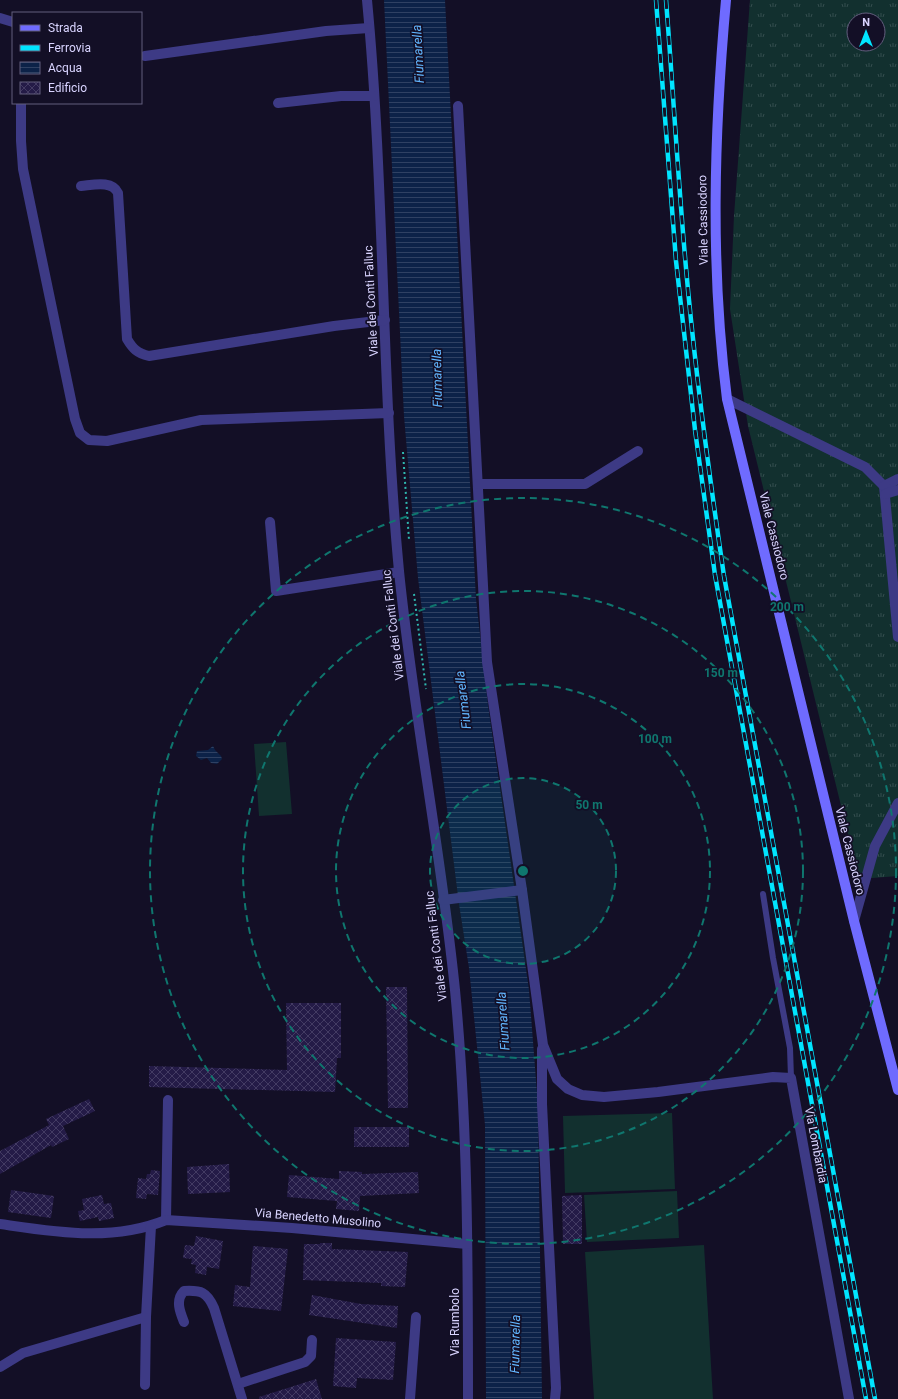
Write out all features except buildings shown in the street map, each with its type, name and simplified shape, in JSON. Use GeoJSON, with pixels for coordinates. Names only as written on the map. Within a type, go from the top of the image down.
{"type":"FeatureCollection","features":[{"type":"Feature","properties":{"kind":"main road","name":"Viale Cassiodoro"},"geometry":{"type":"LineString","coordinates":[[726,0],[720,70],[715,164],[716,254],[721,344],[727,399],[854,921],[898,1090]]}},
{"type":"Feature","properties":{"kind":"street","name":"Viale dei Conti Falluc"},"geometry":{"type":"LineString","coordinates":[[367,0],[374,96],[393,493],[399,572],[408,650],[454,987],[463,1080],[467,1244]]}},
{"type":"Feature","properties":{"kind":"street"},"geometry":{"type":"LineString","coordinates":[[0,18],[12,22]]}},
{"type":"Feature","properties":{"kind":"street"},"geometry":{"type":"LineString","coordinates":[[145,56],[326,31],[370,28]]}},
{"type":"Feature","properties":{"kind":"street"},"geometry":{"type":"LineString","coordinates":[[278,104],[342,96],[374,96]]}},
{"type":"Feature","properties":{"kind":"street"},"geometry":{"type":"LineString","coordinates":[[21,104],[23,169],[75,419],[80,432],[89,440],[107,441],[201,420],[389,413]]}},
{"type":"Feature","properties":{"kind":"street"},"geometry":{"type":"LineString","coordinates":[[458,106],[487,662],[542,1045],[542,1104],[556,1388],[555,1399]]}},
{"type":"Feature","properties":{"kind":"street"},"geometry":{"type":"LineString","coordinates":[[81,186],[105,184],[116,188],[118,193],[127,339],[133,349],[140,354],[149,356],[334,326],[385,320]]}},
{"type":"Feature","properties":{"kind":"street"},"geometry":{"type":"LineString","coordinates":[[727,399],[866,467],[885,490],[898,637]]}},
{"type":"Feature","properties":{"kind":"street"},"geometry":{"type":"LineString","coordinates":[[478,484],[585,484],[638,451]]}},
{"type":"Feature","properties":{"kind":"street"},"geometry":{"type":"LineString","coordinates":[[885,490],[898,478]]}},
{"type":"Feature","properties":{"kind":"street"},"geometry":{"type":"LineString","coordinates":[[885,490],[898,490]]}},
{"type":"Feature","properties":{"kind":"street"},"geometry":{"type":"LineString","coordinates":[[270,522],[276,591],[399,572]]}},
{"type":"Feature","properties":{"kind":"street"},"geometry":{"type":"LineString","coordinates":[[854,921],[875,846],[898,803]]}},
{"type":"Feature","properties":{"kind":"street"},"geometry":{"type":"LineString","coordinates":[[443,900],[519,891]]}},
{"type":"Feature","properties":{"kind":"street"},"geometry":{"type":"LineString","coordinates":[[542,1045],[557,1079],[568,1089],[589,1096],[604,1097],[658,1092],[773,1077],[791,1078]]}},
{"type":"Feature","properties":{"kind":"street","name":"Via Lombardia"},"geometry":{"type":"LineString","coordinates":[[791,1078],[849,1399]]}},
{"type":"Feature","properties":{"kind":"street"},"geometry":{"type":"LineString","coordinates":[[166,1220],[168,1100]]}},
{"type":"Feature","properties":{"kind":"street","name":"Via Benedetto Musolino"},"geometry":{"type":"LineString","coordinates":[[0,1224],[59,1233],[88,1234],[115,1232],[151,1226],[166,1220],[292,1228],[467,1244]]}},
{"type":"Feature","properties":{"kind":"street"},"geometry":{"type":"LineString","coordinates":[[145,1385],[146,1317],[151,1226]]}},
{"type":"Feature","properties":{"kind":"street","name":"Via Rumbolo"},"geometry":{"type":"LineString","coordinates":[[467,1244],[468,1399]]}},
{"type":"Feature","properties":{"kind":"street"},"geometry":{"type":"LineString","coordinates":[[184,1322],[179,1299],[181,1294],[184,1291],[204,1293],[209,1298],[214,1308],[242,1399]]}},
{"type":"Feature","properties":{"kind":"street"},"geometry":{"type":"LineString","coordinates":[[0,1367],[23,1353],[146,1317]]}},
{"type":"Feature","properties":{"kind":"street"},"geometry":{"type":"LineString","coordinates":[[410,1399],[416,1317]]}},
{"type":"Feature","properties":{"kind":"street"},"geometry":{"type":"LineString","coordinates":[[238,1384],[305,1362],[310,1356],[312,1340]]}},
{"type":"Feature","properties":{"kind":"lane","name":"Via Lombardia"},"geometry":{"type":"LineString","coordinates":[[763,894],[773,958],[790,1048],[791,1078]]}},
{"type":"Feature","properties":{"kind":"path"},"geometry":{"type":"LineString","coordinates":[[402,445],[409,547]]}},
{"type":"Feature","properties":{"kind":"path"},"geometry":{"type":"LineString","coordinates":[[413,586],[427,696]]}},
{"type":"Feature","properties":{"kind":"green space"},"geometry":{"type":"Polygon","coordinates":[[[750,0],[898,0],[898,876],[859,879],[748,426],[730,309],[734,216],[750,0]]]}},
{"type":"Feature","properties":{"kind":"green space"},"geometry":{"type":"Polygon","coordinates":[[[286,742],[292,814],[259,816],[254,744],[286,742]]]}},
{"type":"Feature","properties":{"kind":"green space"},"geometry":{"type":"Polygon","coordinates":[[[672,1113],[675,1189],[565,1193],[563,1116],[672,1113]]]}},
{"type":"Feature","properties":{"kind":"green space"},"geometry":{"type":"Polygon","coordinates":[[[677,1191],[679,1238],[587,1242],[584,1195],[677,1191]]]}},
{"type":"Feature","properties":{"kind":"green space"},"geometry":{"type":"Polygon","coordinates":[[[704,1245],[713,1399],[594,1399],[585,1252],[704,1245]]]}},
{"type":"Feature","properties":{"kind":"water","name":"Fiumarella"},"geometry":{"type":"Polygon","coordinates":[[[384,0],[445,0],[476,599],[488,705],[529,990],[538,1106],[542,1399],[486,1399],[485,1125],[469,968],[459,904],[418,578],[404,416],[384,0]]]}},
{"type":"Feature","properties":{"kind":"water"},"geometry":{"type":"Polygon","coordinates":[[[213,746],[222,759],[217,764],[211,763],[207,758],[201,760],[196,756],[197,751],[208,750],[213,746]]]}},
{"type":"Feature","properties":{"kind":"railway"},"geometry":{"type":"LineString","coordinates":[[656,0],[676,261],[695,430],[715,575],[866,1399]]}},
{"type":"Feature","properties":{"kind":"railway"},"geometry":{"type":"LineString","coordinates":[[666,0],[680,201],[690,307],[703,422],[724,576],[875,1399]]}}]}
